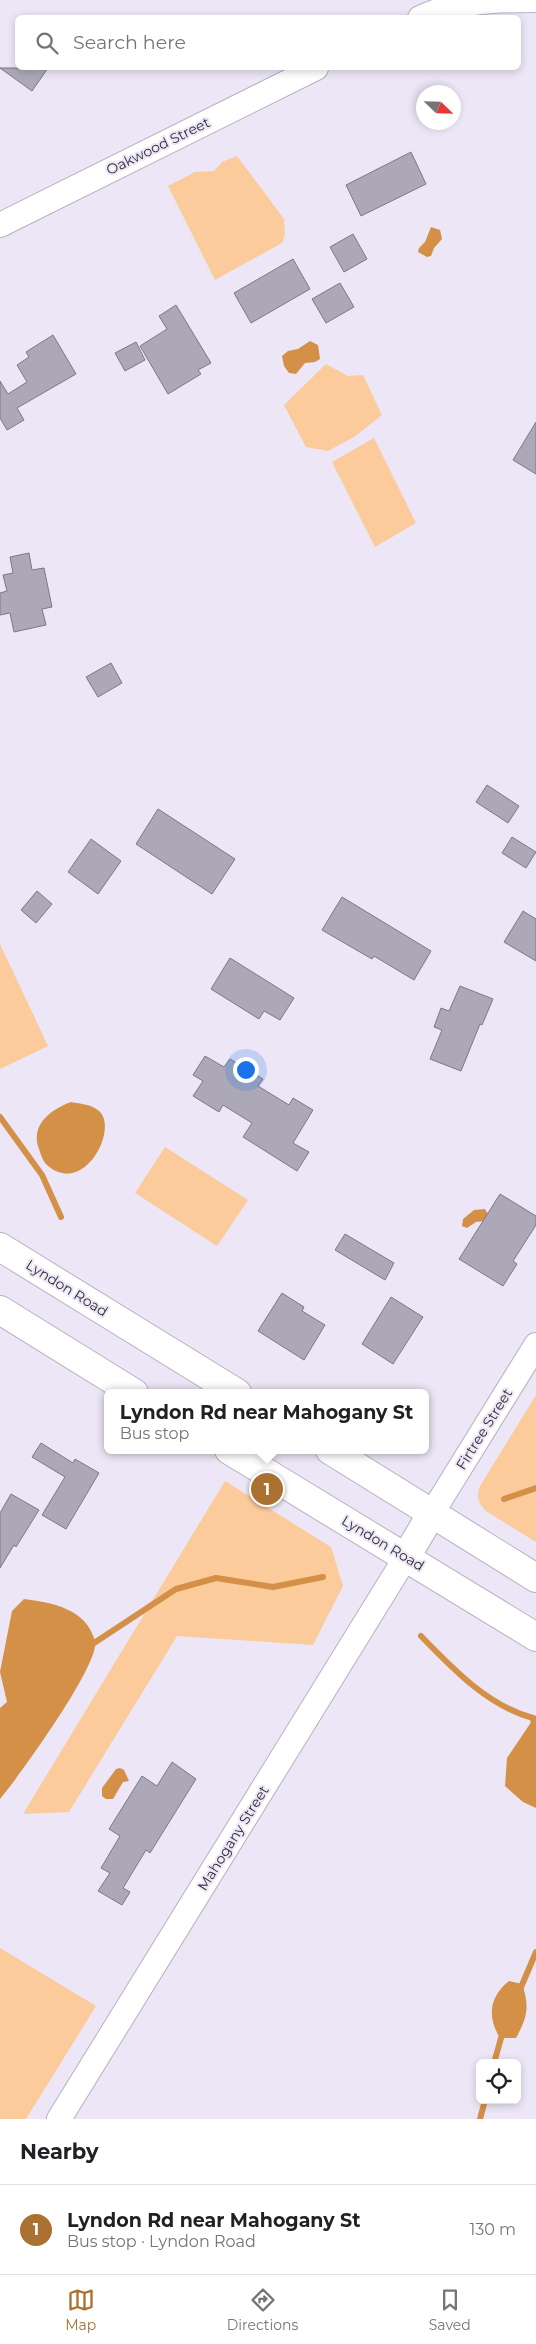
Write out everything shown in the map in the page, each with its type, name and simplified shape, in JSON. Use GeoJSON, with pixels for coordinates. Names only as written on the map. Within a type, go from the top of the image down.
{"type":"FeatureCollection","features":[{"type":"Feature","properties":{"kind":"main road","name":"Lyndon Road"},"geometry":{"type":"LineString","coordinates":[[0,1247],[231,1389]]}},
{"type":"Feature","properties":{"kind":"main road"},"geometry":{"type":"LineString","coordinates":[[0,1310],[128,1389]]}},
{"type":"Feature","properties":{"kind":"main road","name":"Lyndon Road"},"geometry":{"type":"LineString","coordinates":[[236,1454],[536,1637]]}},
{"type":"Feature","properties":{"kind":"main road"},"geometry":{"type":"LineString","coordinates":[[336,1454],[536,1578]]}},
{"type":"Feature","properties":{"kind":"main road"},"geometry":{"type":"LineString","coordinates":[[406,1557],[432,1513]]}},
{"type":"Feature","properties":{"kind":"street"},"geometry":{"type":"LineString","coordinates":[[426,15],[431,12],[468,4],[536,0]]}},
{"type":"Feature","properties":{"kind":"street","name":"Oakwood Street"},"geometry":{"type":"LineString","coordinates":[[0,225],[312,70]]}},
{"type":"Feature","properties":{"kind":"street","name":"Firtree Street"},"geometry":{"type":"LineString","coordinates":[[432,1513],[536,1345]]}},
{"type":"Feature","properties":{"kind":"street","name":"Mahogany Street"},"geometry":{"type":"LineString","coordinates":[[59,2119],[406,1557]]}},
{"type":"Feature","properties":{"kind":"shaded area"},"geometry":{"type":"Polygon","coordinates":[[[237,156],[284,219],[285,235],[282,243],[215,280],[168,186],[195,172],[214,171],[222,162],[237,156]]]}},
{"type":"Feature","properties":{"kind":"shaded area"},"geometry":{"type":"Polygon","coordinates":[[[431,227],[440,230],[442,239],[434,248],[431,256],[427,257],[418,252],[425,242],[431,227]]]}},
{"type":"Feature","properties":{"kind":"shaded area"},"geometry":{"type":"Polygon","coordinates":[[[310,341],[318,345],[320,359],[315,362],[305,363],[296,374],[289,373],[284,366],[282,356],[288,351],[298,349],[310,341]]]}},
{"type":"Feature","properties":{"kind":"shaded area"},"geometry":{"type":"Polygon","coordinates":[[[326,364],[348,376],[363,375],[382,415],[354,437],[328,451],[306,447],[284,405],[326,364]]]}},
{"type":"Feature","properties":{"kind":"shaded area"},"geometry":{"type":"Polygon","coordinates":[[[374,438],[416,523],[375,547],[332,462],[374,438]]]}},
{"type":"Feature","properties":{"kind":"shaded area"},"geometry":{"type":"Polygon","coordinates":[[[0,944],[48,1046],[0,1069],[0,944]]]}},
{"type":"Feature","properties":{"kind":"shaded area"},"geometry":{"type":"Polygon","coordinates":[[[71,1102],[89,1106],[99,1111],[104,1119],[105,1131],[95,1156],[86,1166],[74,1172],[62,1173],[48,1166],[43,1160],[37,1140],[37,1133],[49,1114],[71,1102]]]}},
{"type":"Feature","properties":{"kind":"shaded area"},"geometry":{"type":"Polygon","coordinates":[[[165,1147],[248,1200],[217,1246],[135,1193],[165,1147]]]}},
{"type":"Feature","properties":{"kind":"shaded area"},"geometry":{"type":"Polygon","coordinates":[[[485,1209],[488,1214],[484,1221],[476,1222],[467,1228],[462,1226],[463,1219],[474,1210],[485,1209]]]}},
{"type":"Feature","properties":{"kind":"shaded area"},"geometry":{"type":"Polygon","coordinates":[[[536,1395],[536,1542],[486,1511],[481,1505],[478,1493],[480,1486],[536,1395]]]}},
{"type":"Feature","properties":{"kind":"shaded area"},"geometry":{"type":"Polygon","coordinates":[[[225,1481],[331,1547],[343,1586],[313,1645],[177,1636],[69,1812],[23,1814],[225,1481]]]}},
{"type":"Feature","properties":{"kind":"shaded area"},"geometry":{"type":"Polygon","coordinates":[[[24,1599],[56,1605],[76,1614],[91,1630],[95,1641],[93,1653],[85,1672],[72,1695],[40,1746],[0,1799],[0,1708],[7,1702],[0,1672],[12,1611],[24,1599]]]}},
{"type":"Feature","properties":{"kind":"shaded area"},"geometry":{"type":"Polygon","coordinates":[[[536,1715],[536,1808],[523,1802],[505,1786],[507,1758],[536,1715]]]}},
{"type":"Feature","properties":{"kind":"shaded area"},"geometry":{"type":"Polygon","coordinates":[[[116,1769],[124,1770],[129,1781],[123,1782],[113,1799],[106,1799],[102,1796],[102,1788],[116,1769]]]}},
{"type":"Feature","properties":{"kind":"shaded area"},"geometry":{"type":"Polygon","coordinates":[[[0,1948],[96,2006],[26,2119],[0,2119],[0,1948]]]}},
{"type":"Feature","properties":{"kind":"shaded area"},"geometry":{"type":"Polygon","coordinates":[[[509,1981],[522,1984],[527,2006],[523,2024],[516,2038],[500,2038],[493,2022],[492,2008],[497,1994],[509,1981]]]}},
{"type":"Feature","properties":{"kind":"building"},"geometry":{"type":"Polygon","coordinates":[[[0,68],[47,70],[32,91],[0,68]]]}},
{"type":"Feature","properties":{"kind":"building"},"geometry":{"type":"Polygon","coordinates":[[[411,152],[426,184],[361,216],[346,185],[411,152]]]}},
{"type":"Feature","properties":{"kind":"building"},"geometry":{"type":"Polygon","coordinates":[[[353,234],[367,259],[344,272],[330,247],[353,234]]]}},
{"type":"Feature","properties":{"kind":"building"},"geometry":{"type":"Polygon","coordinates":[[[293,259],[310,289],[251,323],[234,293],[293,259]]]}},
{"type":"Feature","properties":{"kind":"building"},"geometry":{"type":"Polygon","coordinates":[[[340,283],[354,307],[326,323],[312,299],[340,283]]]}},
{"type":"Feature","properties":{"kind":"building"},"geometry":{"type":"Polygon","coordinates":[[[176,305],[211,363],[198,370],[201,374],[168,394],[140,346],[167,329],[159,316],[176,305]]]}},
{"type":"Feature","properties":{"kind":"building"},"geometry":{"type":"Polygon","coordinates":[[[53,335],[76,374],[17,408],[24,420],[7,430],[0,418],[0,381],[8,394],[27,382],[17,365],[29,357],[26,352],[53,335]]]}},
{"type":"Feature","properties":{"kind":"building"},"geometry":{"type":"Polygon","coordinates":[[[136,342],[145,360],[125,371],[115,353],[136,342]]]}},
{"type":"Feature","properties":{"kind":"building"},"geometry":{"type":"Polygon","coordinates":[[[536,422],[536,474],[513,460],[536,422]]]}},
{"type":"Feature","properties":{"kind":"building"},"geometry":{"type":"Polygon","coordinates":[[[29,553],[32,570],[44,568],[52,607],[42,609],[46,625],[14,632],[10,613],[0,615],[0,593],[7,591],[3,575],[13,573],[10,557],[29,553]]]}},
{"type":"Feature","properties":{"kind":"building"},"geometry":{"type":"Polygon","coordinates":[[[111,663],[122,683],[98,697],[86,677],[111,663]]]}},
{"type":"Feature","properties":{"kind":"building"},"geometry":{"type":"Polygon","coordinates":[[[487,785],[519,806],[508,823],[476,802],[487,785]]]}},
{"type":"Feature","properties":{"kind":"building"},"geometry":{"type":"Polygon","coordinates":[[[158,809],[235,859],[212,894],[136,844],[158,809]]]}},
{"type":"Feature","properties":{"kind":"building"},"geometry":{"type":"Polygon","coordinates":[[[512,837],[536,852],[526,868],[502,853],[512,837]]]}},
{"type":"Feature","properties":{"kind":"building"},"geometry":{"type":"Polygon","coordinates":[[[91,839],[121,861],[98,894],[68,872],[91,839]]]}},
{"type":"Feature","properties":{"kind":"building"},"geometry":{"type":"Polygon","coordinates":[[[37,891],[52,904],[36,923],[21,910],[37,891]]]}},
{"type":"Feature","properties":{"kind":"building"},"geometry":{"type":"Polygon","coordinates":[[[342,897],[431,951],[414,980],[374,956],[372,959],[322,930],[342,897]]]}},
{"type":"Feature","properties":{"kind":"building"},"geometry":{"type":"Polygon","coordinates":[[[523,911],[536,919],[536,961],[504,942],[523,911]]]}},
{"type":"Feature","properties":{"kind":"building"},"geometry":{"type":"Polygon","coordinates":[[[230,958],[294,998],[280,1020],[264,1011],[259,1019],[211,989],[230,958]]]}},
{"type":"Feature","properties":{"kind":"building"},"geometry":{"type":"Polygon","coordinates":[[[460,986],[493,999],[482,1025],[480,1024],[461,1071],[430,1059],[442,1030],[434,1027],[441,1008],[449,1011],[460,986]]]}},
{"type":"Feature","properties":{"kind":"building"},"geometry":{"type":"Polygon","coordinates":[[[205,1056],[224,1067],[230,1059],[263,1079],[258,1086],[289,1105],[293,1098],[313,1110],[293,1143],[309,1152],[297,1171],[243,1137],[252,1123],[223,1105],[219,1112],[193,1096],[203,1081],[193,1075],[205,1056]]]}},
{"type":"Feature","properties":{"kind":"building"},"geometry":{"type":"Polygon","coordinates":[[[500,1194],[536,1216],[536,1225],[513,1261],[517,1264],[503,1286],[459,1259],[500,1194]]]}},
{"type":"Feature","properties":{"kind":"building"},"geometry":{"type":"Polygon","coordinates":[[[345,1234],[394,1263],[385,1280],[335,1250],[345,1234]]]}},
{"type":"Feature","properties":{"kind":"building"},"geometry":{"type":"Polygon","coordinates":[[[282,1293],[304,1307],[302,1311],[325,1325],[304,1360],[258,1331],[282,1293]]]}},
{"type":"Feature","properties":{"kind":"building"},"geometry":{"type":"Polygon","coordinates":[[[391,1297],[423,1317],[393,1364],[362,1344],[391,1297]]]}},
{"type":"Feature","properties":{"kind":"building"},"geometry":{"type":"Polygon","coordinates":[[[41,1443],[73,1463],[75,1459],[99,1473],[66,1529],[42,1515],[65,1477],[32,1457],[41,1443]]]}},
{"type":"Feature","properties":{"kind":"building"},"geometry":{"type":"Polygon","coordinates":[[[11,1494],[39,1510],[16,1547],[14,1545],[0,1568],[0,1513],[11,1494]]]}},
{"type":"Feature","properties":{"kind":"building"},"geometry":{"type":"Polygon","coordinates":[[[172,1762],[196,1779],[150,1853],[146,1850],[123,1888],[130,1892],[122,1905],[98,1891],[110,1873],[101,1868],[120,1836],[109,1829],[142,1776],[157,1786],[172,1762]]]}},
{"type":"Feature","properties":{"kind":"waterway"},"geometry":{"type":"LineString","coordinates":[[0,1117],[42,1175],[61,1217]]}},
{"type":"Feature","properties":{"kind":"waterway"},"geometry":{"type":"LineString","coordinates":[[504,1499],[536,1488]]}},
{"type":"Feature","properties":{"kind":"waterway"},"geometry":{"type":"LineString","coordinates":[[88,1647],[176,1589],[216,1578],[273,1587],[323,1577]]}},
{"type":"Feature","properties":{"kind":"waterway"},"geometry":{"type":"LineString","coordinates":[[421,1636],[472,1685],[501,1705],[533,1718],[536,1736]]}},
{"type":"Feature","properties":{"kind":"waterway"},"geometry":{"type":"LineString","coordinates":[[519,1992],[536,1952]]}},
{"type":"Feature","properties":{"kind":"waterway"},"geometry":{"type":"LineString","coordinates":[[495,2059],[503,2031]]}},
{"type":"Feature","properties":{"kind":"waterway"},"geometry":{"type":"LineString","coordinates":[[480,2119],[484,2104]]}},
{"type":"Feature","properties":{"kind":"place","name":"Lyndon Rd near Mahogany St"},"geometry":{"type":"Point","coordinates":[267,1489]}}]}
